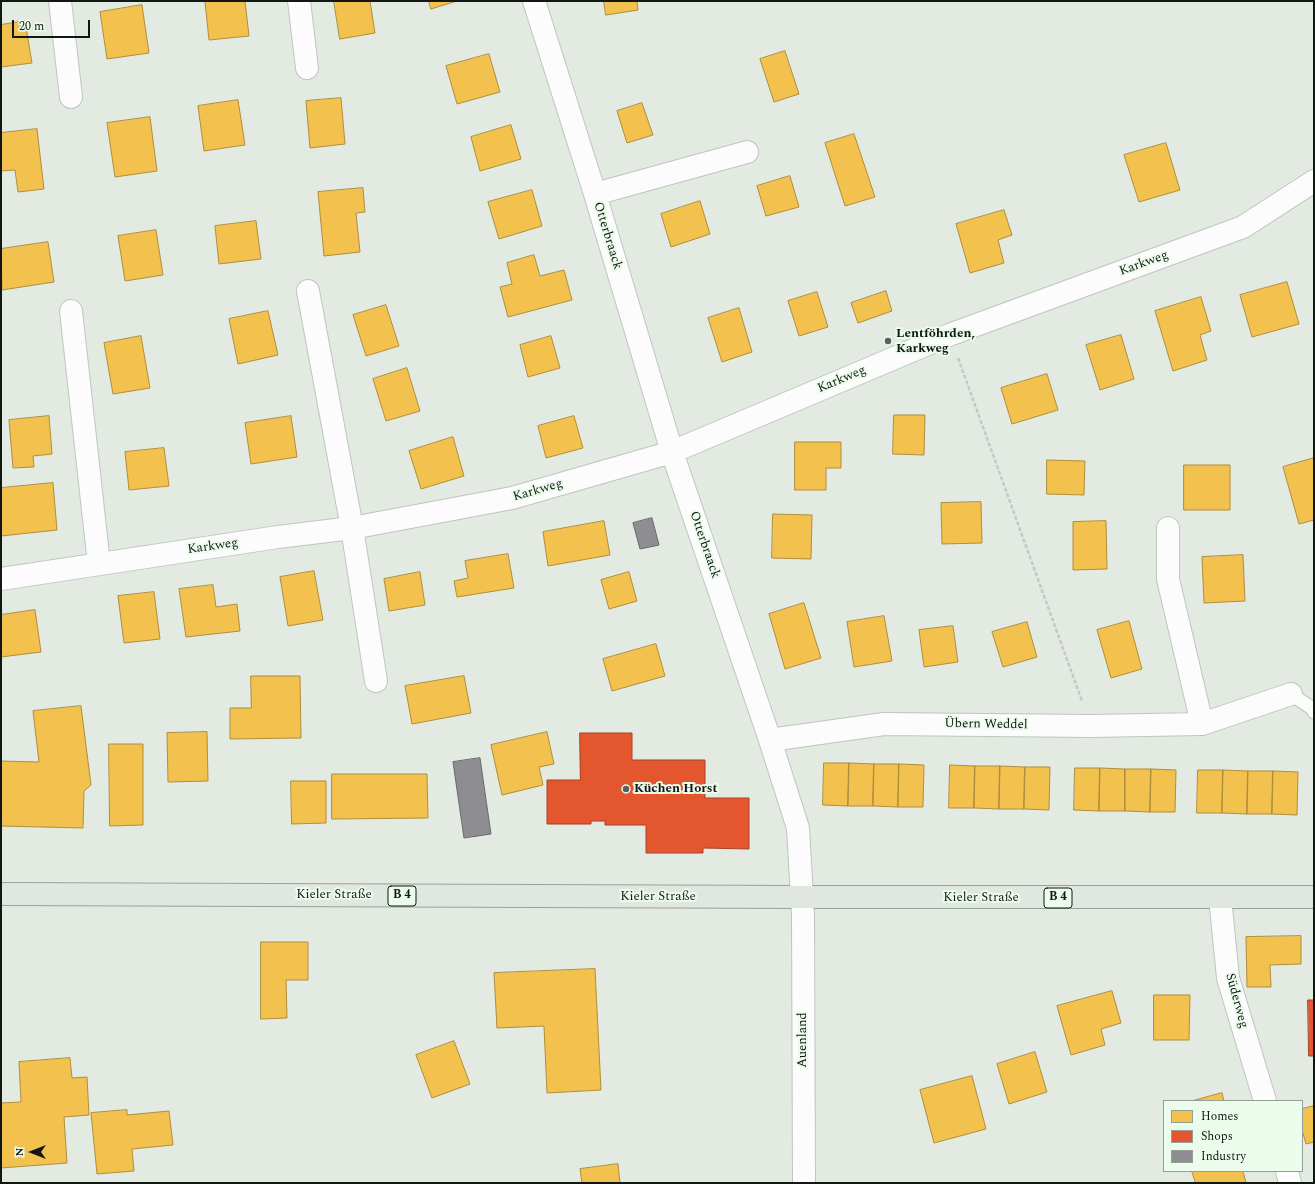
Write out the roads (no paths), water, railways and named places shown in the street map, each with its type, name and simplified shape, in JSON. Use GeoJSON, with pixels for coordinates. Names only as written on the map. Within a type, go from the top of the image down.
{"type":"FeatureCollection","features":[{"type":"Feature","properties":{"kind":"main road","name":"Kieler Straße"},"geometry":{"type":"LineString","coordinates":[[1,894],[1220,898],[1314,897]]}},
{"type":"Feature","properties":{"kind":"street"},"geometry":{"type":"LineString","coordinates":[[60,1],[71,97]]}},
{"type":"Feature","properties":{"kind":"street"},"geometry":{"type":"LineString","coordinates":[[299,1],[307,68]]}},
{"type":"Feature","properties":{"kind":"street","name":"Otterbraack"},"geometry":{"type":"LineString","coordinates":[[534,1],[595,194],[672,452],[770,740],[798,828],[802,897]]}},
{"type":"Feature","properties":{"kind":"street","name":"Otterbraack"},"geometry":{"type":"LineString","coordinates":[[595,194],[747,152]]}},
{"type":"Feature","properties":{"kind":"street","name":"Karkweg"},"geometry":{"type":"LineString","coordinates":[[1,579],[278,537],[352,528],[512,498],[672,452],[949,335],[1243,228],[1314,181]]}},
{"type":"Feature","properties":{"kind":"street"},"geometry":{"type":"LineString","coordinates":[[308,291],[352,528],[376,682]]}},
{"type":"Feature","properties":{"kind":"street"},"geometry":{"type":"LineString","coordinates":[[71,311],[99,564]]}},
{"type":"Feature","properties":{"kind":"street"},"geometry":{"type":"LineString","coordinates":[[1168,528],[1168,579],[1202,724]]}},
{"type":"Feature","properties":{"kind":"street","name":"Übern Weddel"},"geometry":{"type":"LineString","coordinates":[[770,740],[884,724],[1091,726],[1202,724],[1291,694]]}},
{"type":"Feature","properties":{"kind":"street","name":"Auenland"},"geometry":{"type":"LineString","coordinates":[[802,897],[804,1183]]}},
{"type":"Feature","properties":{"kind":"street","name":"Süderweg"},"geometry":{"type":"LineString","coordinates":[[1220,898],[1228,978],[1265,1100]]}},
{"type":"Feature","properties":{"kind":"street"},"geometry":{"type":"LineString","coordinates":[[1287,1172],[1290,1183]]}},
{"type":"Feature","properties":{"kind":"lane"},"geometry":{"type":"LineString","coordinates":[[1291,694],[1313,709],[1314,712]]}},
{"type":"Feature","properties":{"kind":"place","name":"Lentföhrden, Karkweg"},"geometry":{"type":"Point","coordinates":[888,341]}},
{"type":"Feature","properties":{"kind":"place","name":"Küchen Horst"},"geometry":{"type":"Point","coordinates":[626,789]}}]}
